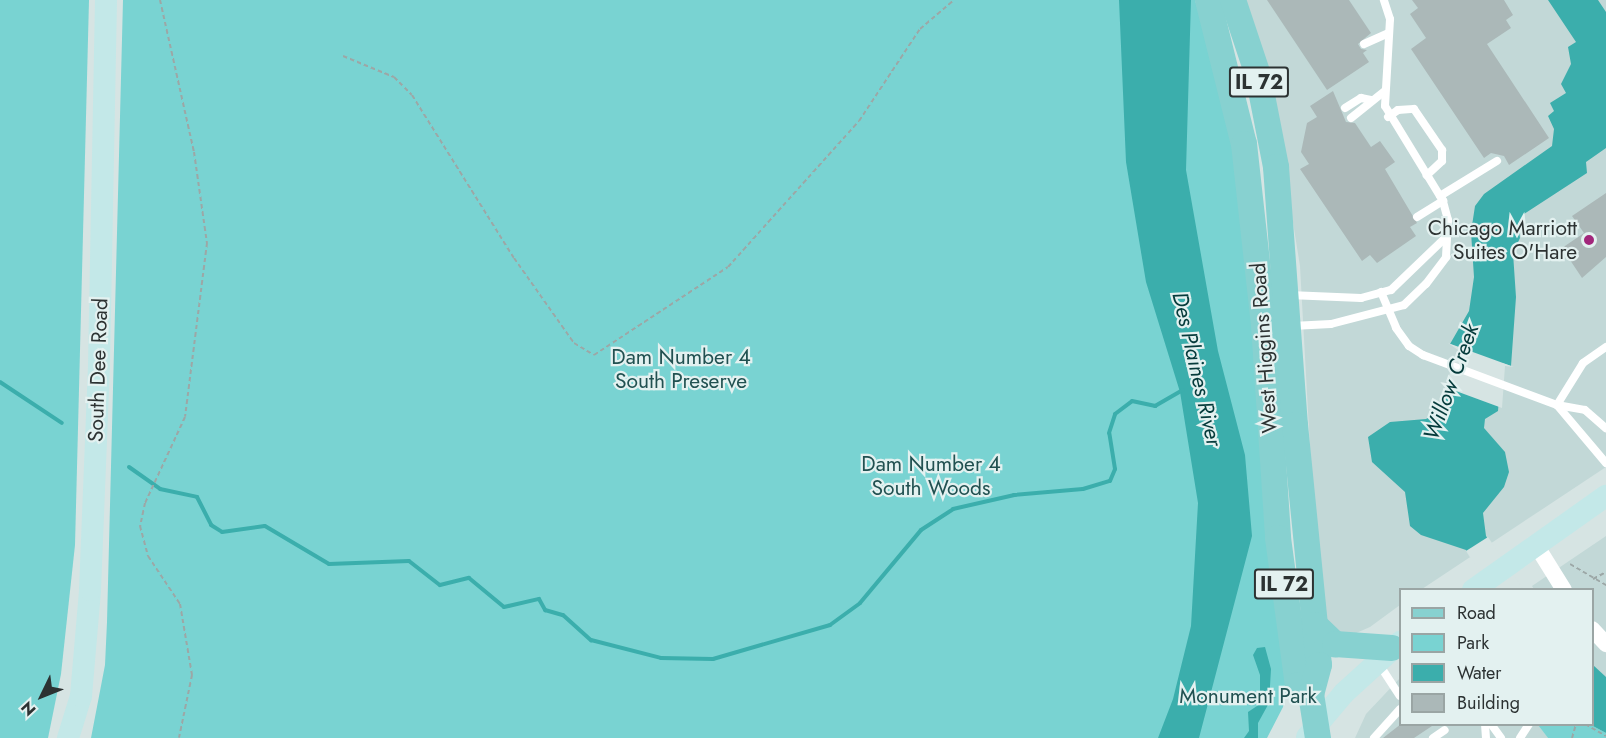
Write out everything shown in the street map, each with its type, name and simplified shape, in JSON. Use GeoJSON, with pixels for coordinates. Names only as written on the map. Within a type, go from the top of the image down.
{"type":"FeatureCollection","features":[{"type":"Feature","properties":{"kind":"main road","name":"South Dee Road"},"geometry":{"type":"LineString","coordinates":[[68,738],[81,696],[96,443],[106,0]]}},
{"type":"Feature","properties":{"kind":"main road","name":"West Higgins Road"},"geometry":{"type":"LineString","coordinates":[[1208,0],[1244,144],[1273,296],[1319,665],[1311,694],[1314,734]]}},
{"type":"Feature","properties":{"kind":"main road","name":"West Higgins Road"},"geometry":{"type":"LineString","coordinates":[[1233,0],[1258,75],[1276,167],[1273,296]]}},
{"type":"Feature","properties":{"kind":"main road","name":"West Higgins Road"},"geometry":{"type":"LineString","coordinates":[[1276,325],[1272,468],[1284,590],[1298,685],[1311,694]]}},
{"type":"Feature","properties":{"kind":"main road"},"geometry":{"type":"LineString","coordinates":[[1479,585],[1606,496]]}},
{"type":"Feature","properties":{"kind":"main road"},"geometry":{"type":"LineString","coordinates":[[1314,626],[1335,644],[1390,651]]}},
{"type":"Feature","properties":{"kind":"main road"},"geometry":{"type":"LineString","coordinates":[[1314,734],[1344,693],[1390,651]]}},
{"type":"Feature","properties":{"kind":"street"},"geometry":{"type":"LineString","coordinates":[[1536,545],[1563,588]]}},
{"type":"Feature","properties":{"kind":"street"},"geometry":{"type":"LineString","coordinates":[[1594,630],[1606,644]]}},
{"type":"Feature","properties":{"kind":"lane"},"geometry":{"type":"LineString","coordinates":[[1276,325],[1331,324],[1404,305],[1426,284],[1446,256],[1448,220],[1441,199],[1388,117],[1385,91],[1389,33],[1387,1]]}},
{"type":"Feature","properties":{"kind":"lane"},"geometry":{"type":"LineString","coordinates":[[1364,44],[1389,33]]}},
{"type":"Feature","properties":{"kind":"lane"},"geometry":{"type":"LineString","coordinates":[[1351,118],[1367,108],[1371,100],[1385,91]]}},
{"type":"Feature","properties":{"kind":"lane"},"geometry":{"type":"LineString","coordinates":[[1345,108],[1361,98],[1371,100]]}},
{"type":"Feature","properties":{"kind":"lane"},"geometry":{"type":"LineString","coordinates":[[1388,117],[1398,110],[1414,109],[1442,150],[1442,160],[1427,175]]}},
{"type":"Feature","properties":{"kind":"lane"},"geometry":{"type":"LineString","coordinates":[[1417,217],[1497,161]]}},
{"type":"Feature","properties":{"kind":"lane"},"geometry":{"type":"LineString","coordinates":[[1273,296],[1361,298],[1391,290],[1446,237]]}},
{"type":"Feature","properties":{"kind":"lane"},"geometry":{"type":"LineString","coordinates":[[1381,292],[1388,310],[1409,346],[1437,360],[1518,391],[1557,405],[1585,410],[1606,428]]}},
{"type":"Feature","properties":{"kind":"lane"},"geometry":{"type":"LineString","coordinates":[[1557,405],[1583,363],[1606,347]]}},
{"type":"Feature","properties":{"kind":"lane"},"geometry":{"type":"LineString","coordinates":[[1557,405],[1606,463]]}},
{"type":"Feature","properties":{"kind":"lane"},"geometry":{"type":"LineString","coordinates":[[1390,651],[1399,688]]}},
{"type":"Feature","properties":{"kind":"lane"},"geometry":{"type":"LineString","coordinates":[[1374,738],[1399,710]]}},
{"type":"Feature","properties":{"kind":"lane"},"geometry":{"type":"LineString","coordinates":[[1433,738],[1444,731]]}},
{"type":"Feature","properties":{"kind":"path"},"geometry":{"type":"LineString","coordinates":[[160,0],[194,152],[207,243],[184,417],[145,503],[140,526],[146,548],[180,604],[192,675],[178,738]]}},
{"type":"Feature","properties":{"kind":"path"},"geometry":{"type":"LineString","coordinates":[[343,56],[394,77],[412,95],[574,344],[594,356],[728,267],[859,121],[920,29],[954,0]]}},
{"type":"Feature","properties":{"kind":"path"},"geometry":{"type":"LineString","coordinates":[[1569,564],[1606,585]]}},
{"type":"Feature","properties":{"kind":"path"},"geometry":{"type":"LineString","coordinates":[[1592,579],[1606,572]]}},
{"type":"Feature","properties":{"kind":"path"},"geometry":{"type":"LineString","coordinates":[[1588,726],[1606,736]]}},
{"type":"Feature","properties":{"kind":"shaded area"},"geometry":{"type":"Polygon","coordinates":[[[1241,0],[1606,0],[1606,467],[1424,588],[1399,588],[1399,606],[1370,627],[1347,637],[1327,626],[1311,466],[1300,266],[1279,135],[1241,0]]]}},
{"type":"Feature","properties":{"kind":"shaded area"},"geometry":{"type":"Polygon","coordinates":[[[1606,536],[1606,690],[1594,676],[1594,588],[1533,588],[1532,586],[1606,536]]]}},
{"type":"Feature","properties":{"kind":"shaded area"},"geometry":{"type":"Polygon","coordinates":[[[1399,679],[1399,726],[1539,726],[1548,738],[1355,738],[1366,714],[1399,679]]]}},
{"type":"Feature","properties":{"kind":"green space"},"geometry":{"type":"Polygon","coordinates":[[[0,0],[89,0],[75,545],[61,674],[48,738],[0,738],[0,0]]]}},
{"type":"Feature","properties":{"kind":"green space","name":"Dam Number 4 South Woods"},"geometry":{"type":"Polygon","coordinates":[[[123,0],[1195,0],[1235,139],[1287,684],[1283,707],[1267,738],[91,738],[105,665],[107,622],[123,0]]]}},
{"type":"Feature","properties":{"kind":"green space"},"geometry":{"type":"Polygon","coordinates":[[[1539,726],[1593,726],[1606,733],[1606,738],[1548,738],[1539,726]]]}},
{"type":"Feature","properties":{"kind":"water","name":"Des Plaines River"},"geometry":{"type":"Polygon","coordinates":[[[1119,0],[1191,0],[1186,170],[1218,351],[1245,455],[1252,536],[1199,738],[1158,738],[1173,699],[1191,626],[1198,503],[1180,392],[1146,282],[1126,162],[1119,0]]]}},
{"type":"Feature","properties":{"kind":"water","name":"Willow Creek"},"geometry":{"type":"Polygon","coordinates":[[[1548,0],[1598,0],[1606,12],[1606,148],[1586,162],[1587,173],[1524,214],[1518,224],[1520,238],[1513,253],[1516,297],[1511,366],[1502,363],[1498,411],[1485,419],[1484,428],[1505,452],[1509,472],[1504,487],[1483,513],[1486,536],[1521,588],[1491,588],[1466,550],[1421,535],[1410,526],[1405,492],[1372,462],[1368,437],[1390,422],[1426,419],[1439,411],[1462,349],[1450,344],[1469,311],[1474,277],[1471,232],[1475,206],[1484,194],[1552,146],[1554,129],[1548,116],[1554,111],[1550,103],[1566,93],[1561,84],[1571,64],[1568,47],[1576,42],[1548,0]]]}},
{"type":"Feature","properties":{"kind":"water"},"geometry":{"type":"Polygon","coordinates":[[[1265,647],[1271,669],[1269,703],[1258,723],[1258,738],[1244,738],[1249,731],[1248,712],[1260,704],[1260,675],[1253,655],[1257,648],[1265,647]]]}},
{"type":"Feature","properties":{"kind":"water"},"geometry":{"type":"Polygon","coordinates":[[[1594,666],[1606,677],[1606,733],[1593,726],[1594,666]]]}},
{"type":"Feature","properties":{"kind":"pier"},"geometry":{"type":"Polygon","coordinates":[[[1448,343],[1514,367],[1505,366],[1502,408],[1445,387],[1458,350],[1448,343]]]}},
{"type":"Feature","properties":{"kind":"pier"},"geometry":{"type":"Polygon","coordinates":[[[1488,537],[1522,588],[1489,588],[1466,551],[1488,537]]]}},
{"type":"Feature","properties":{"kind":"building"},"geometry":{"type":"Polygon","coordinates":[[[1267,0],[1349,0],[1371,33],[1358,44],[1361,49],[1367,50],[1363,53],[1369,62],[1327,90],[1267,0]]]}},
{"type":"Feature","properties":{"kind":"building"},"geometry":{"type":"Polygon","coordinates":[[[1412,0],[1504,0],[1513,15],[1506,20],[1511,28],[1487,44],[1549,138],[1509,165],[1504,156],[1491,153],[1484,158],[1411,49],[1426,38],[1410,14],[1418,8],[1412,0]]]}},
{"type":"Feature","properties":{"kind":"building"},"geometry":{"type":"Polygon","coordinates":[[[1333,91],[1346,122],[1355,123],[1371,147],[1380,141],[1395,162],[1385,169],[1417,223],[1410,227],[1416,236],[1377,263],[1370,255],[1362,261],[1300,169],[1309,164],[1301,152],[1307,123],[1317,117],[1310,106],[1333,91]]]}},
{"type":"Feature","properties":{"kind":"building","name":"Chicago Marriott Suites O'Hare"},"geometry":{"type":"Polygon","coordinates":[[[1606,193],[1606,257],[1582,278],[1562,248],[1584,233],[1572,216],[1606,193]]]}},
{"type":"Feature","properties":{"kind":"building"},"geometry":{"type":"Polygon","coordinates":[[[1399,726],[1432,726],[1414,738],[1383,738],[1399,726]]]}},
{"type":"Feature","properties":{"kind":"waterway"},"geometry":{"type":"LineString","coordinates":[[0,382],[62,423]]}},
{"type":"Feature","properties":{"kind":"waterway","name":"Des Plaines River"},"geometry":{"type":"LineString","coordinates":[[129,467],[160,489],[197,497],[211,525],[222,532],[265,526],[329,564],[409,561],[440,585],[469,578],[504,607],[539,599],[545,610],[563,615],[591,640],[661,658],[713,659],[830,625],[860,603],[921,530],[953,509],[1014,495],[1083,489],[1110,481],[1115,469],[1109,433],[1115,414],[1132,401],[1155,406],[1183,390]]}},
{"type":"Feature","properties":{"kind":"place","name":"Chicago Marriott Suites O'Hare"},"geometry":{"type":"Point","coordinates":[1589,240]}},
{"type":"Feature","properties":{"kind":"park label","name":"Dam Number 4 South Preserve"},"geometry":{"type":"Point","coordinates":[681,369]}},
{"type":"Feature","properties":{"kind":"park label","name":"Monument Park"},"geometry":{"type":"Point","coordinates":[1248,696]}}]}
